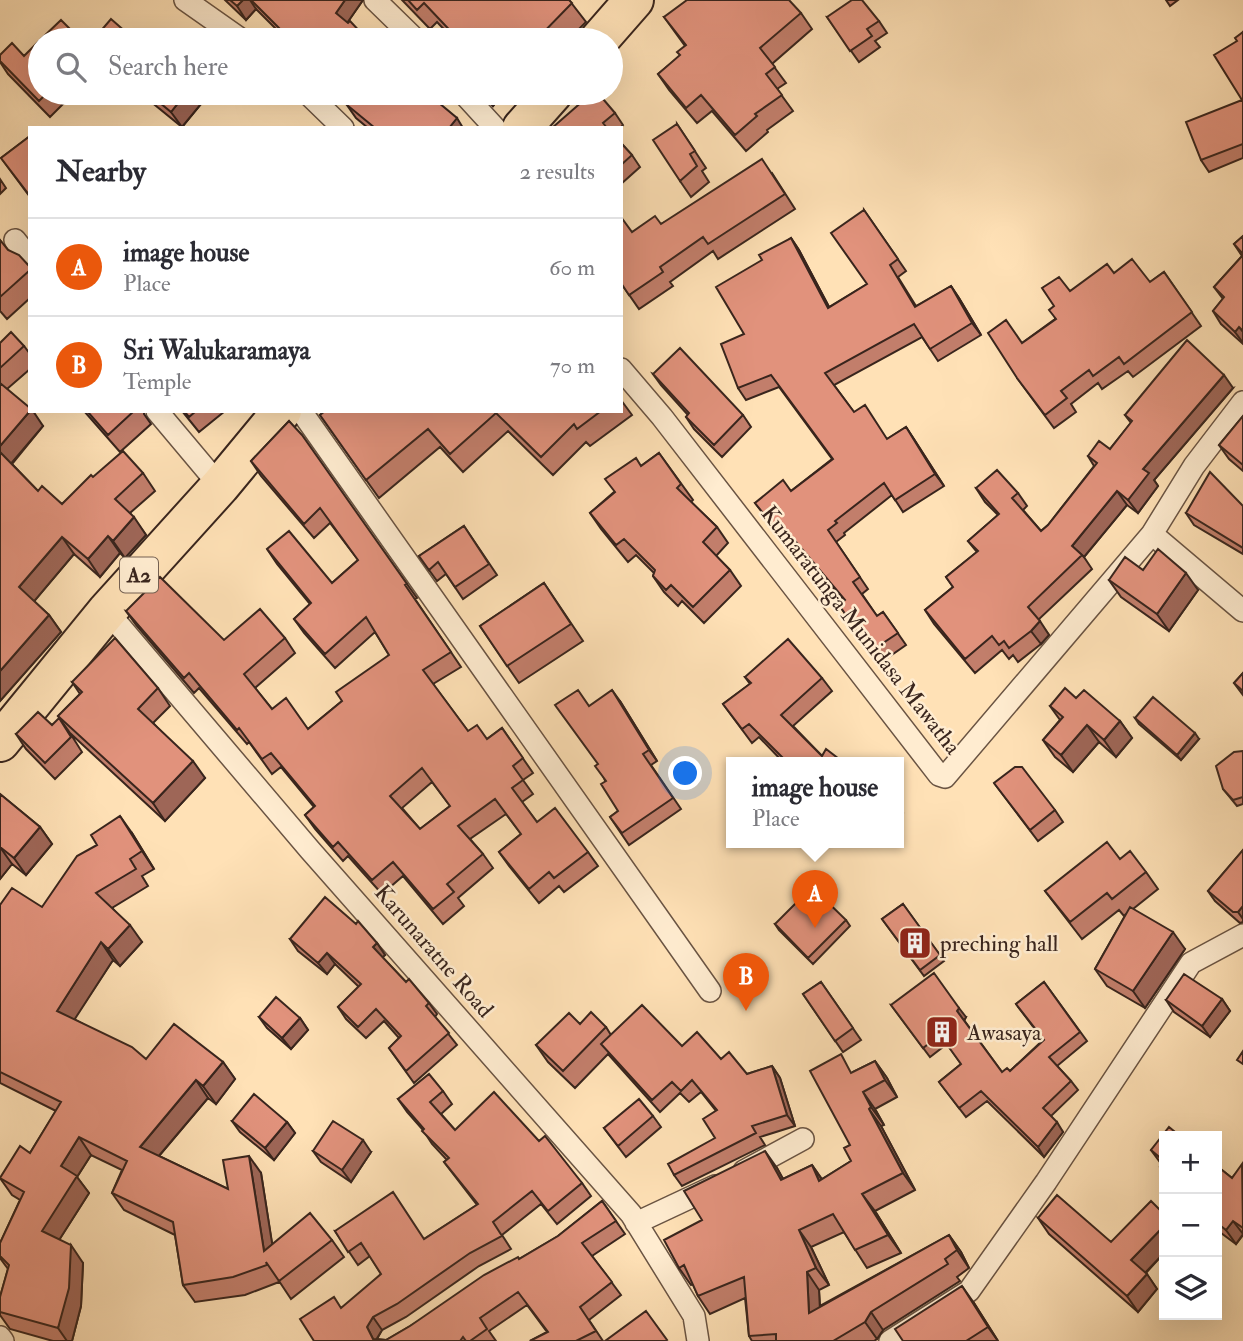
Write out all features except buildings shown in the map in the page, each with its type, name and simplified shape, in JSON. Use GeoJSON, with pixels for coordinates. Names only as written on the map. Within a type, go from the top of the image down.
{"type":"FeatureCollection","features":[{"type":"Feature","properties":{"kind":"highway"},"geometry":{"type":"LineString","coordinates":[[610,28],[635,0]]}},
{"type":"Feature","properties":{"kind":"highway"},"geometry":{"type":"LineString","coordinates":[[524,126],[542,105]]}},
{"type":"Feature","properties":{"kind":"highway","name":"A2"},"geometry":{"type":"LineString","coordinates":[[0,742],[107,611],[220,486],[280,413]]}},
{"type":"Feature","properties":{"kind":"street"},"geometry":{"type":"LineString","coordinates":[[185,0],[225,28]]}},
{"type":"Feature","properties":{"kind":"street"},"geometry":{"type":"LineString","coordinates":[[375,0],[404,28]]}},
{"type":"Feature","properties":{"kind":"street"},"geometry":{"type":"LineString","coordinates":[[319,105],[341,126]]}},
{"type":"Feature","properties":{"kind":"street"},"geometry":{"type":"LineString","coordinates":[[474,105],[493,126]]}},
{"type":"Feature","properties":{"kind":"street"},"geometry":{"type":"LineString","coordinates":[[15,240],[28,256]]}},
{"type":"Feature","properties":{"kind":"street","name":"Kumaratunga Munidasa Mawatha"},"geometry":{"type":"LineString","coordinates":[[623,371],[662,417],[939,775],[945,777],[1152,534],[1194,466],[1243,402]]}},
{"type":"Feature","properties":{"kind":"street"},"geometry":{"type":"LineString","coordinates":[[159,413],[220,486]]}},
{"type":"Feature","properties":{"kind":"street"},"geometry":{"type":"LineString","coordinates":[[303,413],[710,991]]}},
{"type":"Feature","properties":{"kind":"street"},"geometry":{"type":"LineString","coordinates":[[1152,534],[1243,611]]}},
{"type":"Feature","properties":{"kind":"street","name":"Karunaratne Road"},"geometry":{"type":"LineString","coordinates":[[107,611],[320,861],[614,1195],[636,1223],[694,1316],[698,1341]]}},
{"type":"Feature","properties":{"kind":"street"},"geometry":{"type":"LineString","coordinates":[[890,1341],[968,1291],[1046,1182],[1191,963],[1243,935]]}},
{"type":"Feature","properties":{"kind":"street"},"geometry":{"type":"LineString","coordinates":[[636,1223],[803,1139]]}},
{"type":"Feature","properties":{"kind":"street"},"geometry":{"type":"LineString","coordinates":[[596,1210],[614,1195]]}},
{"type":"Feature","properties":{"kind":"place","name":"image house"},"geometry":{"type":"Point","coordinates":[815,928]}},
{"type":"Feature","properties":{"kind":"place","name":"preching hall"},"geometry":{"type":"Point","coordinates":[915,943]}},
{"type":"Feature","properties":{"kind":"place","name":"Sri Walukaramaya"},"geometry":{"type":"Point","coordinates":[746,1011]}},
{"type":"Feature","properties":{"kind":"place","name":"Awasaya"},"geometry":{"type":"Point","coordinates":[942,1032]}}]}
